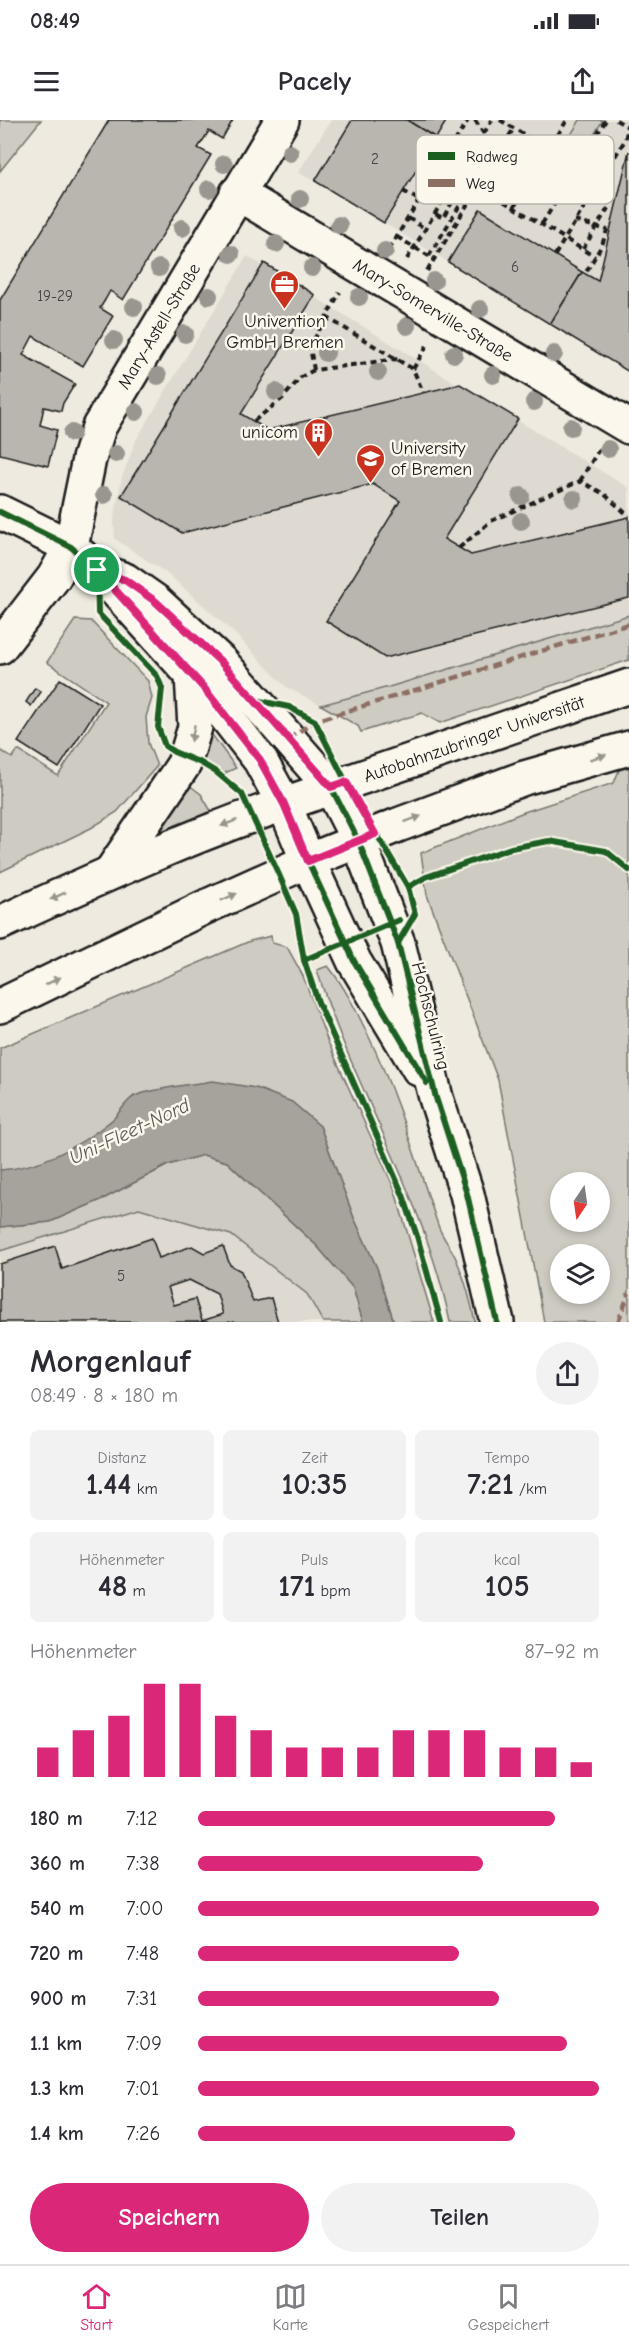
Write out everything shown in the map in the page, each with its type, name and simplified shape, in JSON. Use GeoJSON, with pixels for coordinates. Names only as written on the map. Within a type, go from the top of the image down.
{"type":"FeatureCollection","features":[{"type":"Feature","properties":{"kind":"main road","name":"Mary-Astell-Straße"},"geometry":{"type":"LineString","coordinates":[[0,647],[54,577],[71,547],[89,459],[99,427],[282,120]]}},
{"type":"Feature","properties":{"kind":"main road","name":"Mary-Somerville-Straße"},"geometry":{"type":"LineString","coordinates":[[237,193],[629,427]]}},
{"type":"Feature","properties":{"kind":"main road","name":"Hochschulring"},"geometry":{"type":"LineString","coordinates":[[0,512],[71,547],[97,570],[192,675],[260,760],[284,804],[354,961],[436,1098]]}},
{"type":"Feature","properties":{"kind":"main road","name":"Hochschulring"},"geometry":{"type":"LineString","coordinates":[[97,570],[125,580],[155,601],[221,662],[331,787],[358,840],[398,943],[436,1098],[467,1194],[497,1322]]}},
{"type":"Feature","properties":{"kind":"main road"},"geometry":{"type":"LineString","coordinates":[[111,872],[184,764],[195,727],[192,675]]}},
{"type":"Feature","properties":{"kind":"main road","name":"Autobahnzubringer Universität"},"geometry":{"type":"LineString","coordinates":[[0,923],[111,872],[230,822],[629,686]]}},
{"type":"Feature","properties":{"kind":"main road"},"geometry":{"type":"LineString","coordinates":[[0,1006],[203,908],[358,840],[524,778],[629,748]]}},
{"type":"Feature","properties":{"kind":"path"},"geometry":{"type":"LineString","coordinates":[[459,135],[468,120]]}},
{"type":"Feature","properties":{"kind":"path"},"geometry":{"type":"LineString","coordinates":[[475,120],[484,134],[492,120]]}},
{"type":"Feature","properties":{"kind":"path"},"geometry":{"type":"LineString","coordinates":[[500,120],[525,135]]}},
{"type":"Feature","properties":{"kind":"path"},"geometry":{"type":"LineString","coordinates":[[558,135],[567,120]]}},
{"type":"Feature","properties":{"kind":"path"},"geometry":{"type":"LineString","coordinates":[[597,135],[606,120]]}},
{"type":"Feature","properties":{"kind":"path"},"geometry":{"type":"LineString","coordinates":[[614,158],[625,140],[628,125],[616,120]]}},
{"type":"Feature","properties":{"kind":"path"},"geometry":{"type":"LineString","coordinates":[[510,135],[514,128]]}},
{"type":"Feature","properties":{"kind":"path"},"geometry":{"type":"LineString","coordinates":[[403,191],[416,198]]}},
{"type":"Feature","properties":{"kind":"path"},"geometry":{"type":"LineString","coordinates":[[402,228],[417,204]]}},
{"type":"Feature","properties":{"kind":"path"},"geometry":{"type":"LineString","coordinates":[[420,239],[441,204]]}},
{"type":"Feature","properties":{"kind":"path"},"geometry":{"type":"LineString","coordinates":[[435,213],[443,218],[451,204]]}},
{"type":"Feature","properties":{"kind":"path"},"geometry":{"type":"LineString","coordinates":[[429,256],[461,204]]}},
{"type":"Feature","properties":{"kind":"path"},"geometry":{"type":"LineString","coordinates":[[439,250],[468,204]]}},
{"type":"Feature","properties":{"kind":"path"},"geometry":{"type":"LineString","coordinates":[[509,204],[595,257]]}},
{"type":"Feature","properties":{"kind":"path"},"geometry":{"type":"LineString","coordinates":[[542,225],[555,204]]}},
{"type":"Feature","properties":{"kind":"path"},"geometry":{"type":"LineString","coordinates":[[555,255],[586,204]]}},
{"type":"Feature","properties":{"kind":"path"},"geometry":{"type":"LineString","coordinates":[[582,249],[609,204]]}},
{"type":"Feature","properties":{"kind":"path"},"geometry":{"type":"LineString","coordinates":[[408,218],[426,229]]}},
{"type":"Feature","properties":{"kind":"path"},"geometry":{"type":"LineString","coordinates":[[575,221],[607,230],[586,272]]}},
{"type":"Feature","properties":{"kind":"path"},"geometry":{"type":"LineString","coordinates":[[397,237],[434,259]]}},
{"type":"Feature","properties":{"kind":"path"},"geometry":{"type":"LineString","coordinates":[[314,370],[310,347],[332,307]]}},
{"type":"Feature","properties":{"kind":"path"},"geometry":{"type":"LineString","coordinates":[[326,317],[413,369],[423,392]]}},
{"type":"Feature","properties":{"kind":"path"},"geometry":{"type":"LineString","coordinates":[[300,319],[319,330]]}},
{"type":"Feature","properties":{"kind":"path"},"geometry":{"type":"LineString","coordinates":[[254,421],[283,398],[302,376],[314,370],[398,359]]}},
{"type":"Feature","properties":{"kind":"path"},"geometry":{"type":"LineString","coordinates":[[413,369],[419,359]]}},
{"type":"Feature","properties":{"kind":"path"},"geometry":{"type":"LineString","coordinates":[[459,548],[491,521],[580,481],[590,464]]}},
{"type":"Feature","properties":{"kind":"path"},"geometry":{"type":"LineString","coordinates":[[580,481],[604,494],[629,516]]}},
{"type":"Feature","properties":{"kind":"shaded area"},"geometry":{"type":"Polygon","coordinates":[[[0,120],[41,120],[0,171],[0,120]]]}},
{"type":"Feature","properties":{"kind":"shaded area"},"geometry":{"type":"Polygon","coordinates":[[[331,120],[629,120],[629,372],[315,181],[298,173],[331,120]]]}},
{"type":"Feature","properties":{"kind":"shaded area"},"geometry":{"type":"Polygon","coordinates":[[[580,120],[603,120],[594,135],[571,135],[580,120]]]}},
{"type":"Feature","properties":{"kind":"shaded area","name":"University of Bremen"},"geometry":{"type":"Polygon","coordinates":[[[247,256],[629,488],[629,615],[321,705],[286,687],[234,633],[169,575],[115,539],[114,520],[122,477],[136,440],[247,256]]]}},
{"type":"Feature","properties":{"kind":"shaded area"},"geometry":{"type":"Polygon","coordinates":[[[629,615],[629,660],[440,723],[422,713],[361,732],[358,726],[321,705],[389,687],[629,615]]]}},
{"type":"Feature","properties":{"kind":"shaded area"},"geometry":{"type":"Polygon","coordinates":[[[75,620],[91,621],[148,681],[152,698],[146,717],[148,743],[157,766],[117,812],[91,828],[0,872],[0,750],[12,758],[18,750],[58,776],[106,702],[47,662],[75,620]]]}},
{"type":"Feature","properties":{"kind":"shaded area"},"geometry":{"type":"Polygon","coordinates":[[[210,732],[236,768],[223,774],[197,757],[210,732]]]}},
{"type":"Feature","properties":{"kind":"shaded area"},"geometry":{"type":"Polygon","coordinates":[[[629,767],[629,1322],[544,1322],[498,1080],[427,895],[421,853],[524,812],[614,783],[619,770],[629,767]]]}},
{"type":"Feature","properties":{"kind":"shaded area"},"geometry":{"type":"Polygon","coordinates":[[[185,782],[201,794],[211,811],[146,837],[185,782]]]}},
{"type":"Feature","properties":{"kind":"shaded area"},"geometry":{"type":"Polygon","coordinates":[[[271,936],[272,943],[287,947],[303,976],[328,1042],[394,1188],[434,1322],[394,1322],[377,1268],[354,1218],[320,1126],[170,1088],[134,1096],[117,1116],[90,1138],[51,1159],[17,1169],[0,1170],[0,1048],[250,941],[271,936]]]}},
{"type":"Feature","properties":{"kind":"shaded area"},"geometry":{"type":"Polygon","coordinates":[[[328,966],[355,1009],[389,1083],[440,1230],[463,1276],[475,1322],[450,1322],[439,1276],[424,1232],[332,1014],[317,970],[328,966]]]}},
{"type":"Feature","properties":{"kind":"shaded area"},"geometry":{"type":"Polygon","coordinates":[[[203,1155],[227,1162],[317,1246],[353,1288],[363,1322],[323,1322],[307,1294],[231,1235],[139,1208],[0,1251],[0,1227],[50,1222],[103,1199],[168,1165],[203,1155]]]}},
{"type":"Feature","properties":{"kind":"shaded area"},"geometry":{"type":"Polygon","coordinates":[[[139,1208],[231,1235],[307,1294],[323,1322],[0,1322],[0,1251],[139,1208]]]}},
{"type":"Feature","properties":{"kind":"water","name":"Uni-Fleet-Nord"},"geometry":{"type":"Polygon","coordinates":[[[213,1081],[256,1088],[292,1102],[320,1126],[354,1218],[377,1268],[394,1322],[363,1322],[353,1288],[317,1246],[227,1162],[203,1155],[168,1165],[103,1199],[50,1222],[0,1227],[0,1170],[31,1165],[60,1154],[112,1120],[129,1100],[142,1093],[213,1081]]]}},
{"type":"Feature","properties":{"kind":"building"},"geometry":{"type":"Polygon","coordinates":[[[109,120],[233,120],[222,139],[209,131],[198,148],[211,155],[123,300],[110,291],[100,308],[113,316],[83,366],[33,336],[23,355],[75,384],[63,403],[61,411],[44,407],[40,425],[57,430],[48,466],[0,454],[0,300],[109,120]]]}},
{"type":"Feature","properties":{"kind":"building"},"geometry":{"type":"Polygon","coordinates":[[[352,120],[407,120],[431,135],[416,135],[416,171],[384,223],[315,181],[352,120]]]}},
{"type":"Feature","properties":{"kind":"building"},"geometry":{"type":"Polygon","coordinates":[[[407,120],[447,120],[438,135],[431,135],[407,120]]]}},
{"type":"Feature","properties":{"kind":"building"},"geometry":{"type":"Polygon","coordinates":[[[629,151],[629,372],[550,324],[582,272],[598,281],[629,151]]]}},
{"type":"Feature","properties":{"kind":"building"},"geometry":{"type":"Polygon","coordinates":[[[480,209],[582,272],[550,324],[448,262],[480,209]]]}},
{"type":"Feature","properties":{"kind":"building","name":"unicom"},"geometry":{"type":"Polygon","coordinates":[[[264,263],[315,295],[241,414],[268,430],[460,384],[518,419],[444,539],[471,555],[629,517],[629,598],[385,658],[326,621],[400,501],[373,484],[182,533],[121,496],[264,263]]]}},
{"type":"Feature","properties":{"kind":"building"},"geometry":{"type":"Polygon","coordinates":[[[60,679],[100,704],[59,768],[18,742],[60,679]]]}},
{"type":"Feature","properties":{"kind":"building"},"geometry":{"type":"Polygon","coordinates":[[[35,688],[41,692],[31,706],[26,702],[35,688]]]}},
{"type":"Feature","properties":{"kind":"building"},"geometry":{"type":"Polygon","coordinates":[[[152,1238],[159,1258],[192,1246],[204,1253],[223,1246],[230,1265],[241,1271],[253,1302],[271,1298],[278,1322],[0,1322],[0,1264],[55,1246],[62,1269],[152,1238]],[[189,1280],[168,1287],[174,1305],[195,1299],[202,1321],[223,1314],[217,1294],[189,1280]]]}},
{"type":"Feature","properties":{"kind":"marked path"},"geometry":{"type":"LineString","coordinates":[[288,739],[315,721],[629,624]]}},
{"type":"Feature","properties":{"kind":"marked path"},"geometry":{"type":"LineString","coordinates":[[618,1322],[629,1293]]}},
{"type":"Feature","properties":{"kind":"cycle path"},"geometry":{"type":"LineString","coordinates":[[0,512],[71,547],[97,570],[203,687],[260,760],[284,804],[354,961],[427,1083]]}},
{"type":"Feature","properties":{"kind":"cycle path"},"geometry":{"type":"LineString","coordinates":[[97,570],[125,580],[155,601],[221,662],[331,787],[358,840],[398,943],[436,1098],[467,1194],[497,1322]]}},
{"type":"Feature","properties":{"kind":"cycle path"},"geometry":{"type":"LineString","coordinates":[[97,570],[98,613],[157,676],[162,688],[158,727],[165,746],[216,772],[242,794],[296,914],[304,960],[318,1002],[403,1195],[441,1322]]}},
{"type":"Feature","properties":{"kind":"cycle path"},"geometry":{"type":"LineString","coordinates":[[255,700],[289,707],[315,721],[346,782],[408,887],[415,914],[398,943]]}},
{"type":"Feature","properties":{"kind":"cycle path"},"geometry":{"type":"LineString","coordinates":[[408,887],[426,877],[511,848],[549,841],[606,851],[629,870]]}},
{"type":"Feature","properties":{"kind":"cycle path"},"geometry":{"type":"LineString","coordinates":[[304,960],[399,920]]}},
{"type":"Feature","properties":{"kind":"place","name":"Univention GmbH Bremen"},"geometry":{"type":"Point","coordinates":[285,310]}},
{"type":"Feature","properties":{"kind":"place","name":"unicom"},"geometry":{"type":"Point","coordinates":[319,458]}},
{"type":"Feature","properties":{"kind":"place","name":"University of Bremen"},"geometry":{"type":"Point","coordinates":[370,484]}},
{"type":"Feature","properties":{"kind":"route"},"geometry":{"type":"LineString","coordinates":[[97,570],[125,580],[155,601],[221,662],[331,787],[346,782],[375,834],[308,861],[284,804],[260,760],[203,687],[97,570]]}}]}
